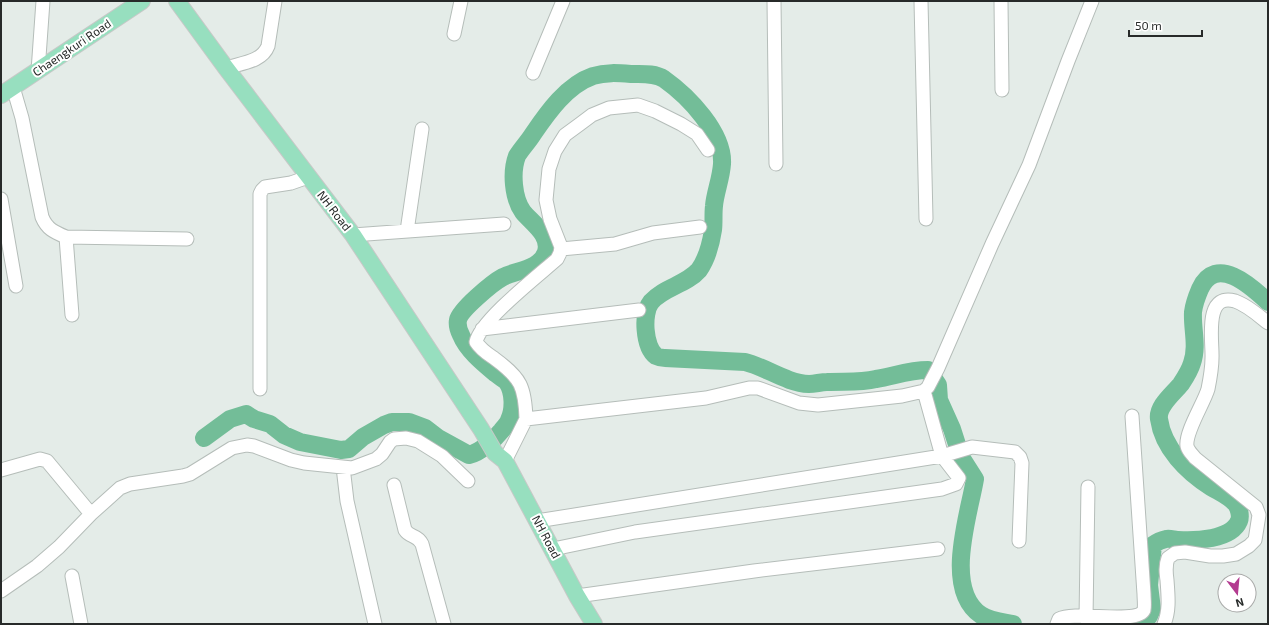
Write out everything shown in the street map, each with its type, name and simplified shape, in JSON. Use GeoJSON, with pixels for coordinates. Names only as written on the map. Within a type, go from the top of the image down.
{"type":"FeatureCollection","features":[{"type":"Feature","properties":{"kind":"main road","name":"Chaengkuri Road"},"geometry":{"type":"LineString","coordinates":[[7,91],[142,1]]}},
{"type":"Feature","properties":{"kind":"main road","name":"NH Road"},"geometry":{"type":"LineString","coordinates":[[177,1],[353,235],[500,457],[594,624]]}},
{"type":"Feature","properties":{"kind":"street"},"geometry":{"type":"LineString","coordinates":[[38,71],[43,1]]}},
{"type":"Feature","properties":{"kind":"street"},"geometry":{"type":"LineString","coordinates":[[226,68],[254,60],[261,57],[266,52],[275,1]]}},
{"type":"Feature","properties":{"kind":"street"},"geometry":{"type":"LineString","coordinates":[[454,34],[461,1]]}},
{"type":"Feature","properties":{"kind":"street"},"geometry":{"type":"LineString","coordinates":[[533,73],[563,1]]}},
{"type":"Feature","properties":{"kind":"street"},"geometry":{"type":"LineString","coordinates":[[774,1],[776,164]]}},
{"type":"Feature","properties":{"kind":"street"},"geometry":{"type":"LineString","coordinates":[[921,1],[926,219]]}},
{"type":"Feature","properties":{"kind":"street"},"geometry":{"type":"LineString","coordinates":[[1001,1],[1002,90]]}},
{"type":"Feature","properties":{"kind":"street"},"geometry":{"type":"LineString","coordinates":[[526,419],[706,398],[749,388],[758,388],[799,403],[818,405],[902,396],[926,389],[938,368],[992,244],[1029,165],[1092,1]]}},
{"type":"Feature","properties":{"kind":"street"},"geometry":{"type":"LineString","coordinates":[[7,91],[22,118],[42,217],[45,225],[52,231],[66,237],[187,239]]}},
{"type":"Feature","properties":{"kind":"street"},"geometry":{"type":"LineString","coordinates":[[500,457],[526,419],[524,399],[520,382],[506,367],[482,350],[476,342],[482,329],[501,309],[557,259],[561,249],[550,219],[546,200],[549,169],[555,151],[565,135],[592,115],[609,108],[638,105],[655,111],[697,134],[708,150]]}},
{"type":"Feature","properties":{"kind":"street"},"geometry":{"type":"LineString","coordinates":[[407,231],[422,129]]}},
{"type":"Feature","properties":{"kind":"street"},"geometry":{"type":"LineString","coordinates":[[260,389],[260,194],[265,187],[292,183],[308,177]]}},
{"type":"Feature","properties":{"kind":"street"},"geometry":{"type":"LineString","coordinates":[[1,199],[16,286]]}},
{"type":"Feature","properties":{"kind":"street"},"geometry":{"type":"LineString","coordinates":[[353,235],[504,224]]}},
{"type":"Feature","properties":{"kind":"street"},"geometry":{"type":"LineString","coordinates":[[561,249],[615,244],[653,233],[700,227]]}},
{"type":"Feature","properties":{"kind":"street"},"geometry":{"type":"LineString","coordinates":[[66,237],[72,315]]}},
{"type":"Feature","properties":{"kind":"street"},"geometry":{"type":"LineString","coordinates":[[1164,624],[1168,609],[1166,568],[1168,558],[1175,553],[1185,552],[1210,556],[1236,554],[1249,546],[1255,540],[1259,515],[1256,507],[1196,458],[1187,446],[1187,441],[1190,429],[1207,390],[1212,358],[1211,318],[1218,305],[1223,301],[1234,301],[1241,304],[1268,323]]}},
{"type":"Feature","properties":{"kind":"street"},"geometry":{"type":"LineString","coordinates":[[482,329],[639,310]]}},
{"type":"Feature","properties":{"kind":"street"},"geometry":{"type":"LineString","coordinates":[[553,549],[635,532],[942,489],[956,484],[959,478],[946,455],[926,389]]}},
{"type":"Feature","properties":{"kind":"street"},"geometry":{"type":"LineString","coordinates":[[1057,623],[1062,617],[1126,621],[1135,619],[1141,615],[1144,610],[1132,416]]}},
{"type":"Feature","properties":{"kind":"street"},"geometry":{"type":"LineString","coordinates":[[1,591],[37,566],[59,547],[88,510],[113,493],[130,484],[190,474],[232,448],[254,446],[291,460],[304,463],[352,468],[376,459],[394,439],[406,438],[418,441],[442,456],[468,481]]}},
{"type":"Feature","properties":{"kind":"street"},"geometry":{"type":"LineString","coordinates":[[537,521],[946,455],[972,447],[980,447],[1018,453],[1022,463],[1019,541]]}},
{"type":"Feature","properties":{"kind":"street"},"geometry":{"type":"LineString","coordinates":[[1,470],[40,459],[47,461],[88,510]]}},
{"type":"Feature","properties":{"kind":"street"},"geometry":{"type":"LineString","coordinates":[[343,467],[347,501],[374,624]]}},
{"type":"Feature","properties":{"kind":"street"},"geometry":{"type":"LineString","coordinates":[[394,486],[405,530],[407,533],[419,538],[422,544],[444,624]]}},
{"type":"Feature","properties":{"kind":"street"},"geometry":{"type":"LineString","coordinates":[[1086,619],[1088,487]]}},
{"type":"Feature","properties":{"kind":"street"},"geometry":{"type":"LineString","coordinates":[[577,596],[754,571],[938,549]]}},
{"type":"Feature","properties":{"kind":"street"},"geometry":{"type":"LineString","coordinates":[[72,576],[81,624]]}},
{"type":"Feature","properties":{"kind":"waterway"},"geometry":{"type":"LineString","coordinates":[[204,438],[230,419],[246,414],[254,419],[270,424],[284,435],[300,442],[341,450],[349,449],[363,437],[392,422],[409,422],[425,428],[438,438],[469,455],[491,442],[507,424],[511,416],[511,391],[507,382],[481,361],[467,346],[460,332],[458,320],[464,310],[492,285],[503,277],[527,269],[539,263],[546,252],[546,240],[536,225],[523,212],[517,200],[514,185],[514,170],[517,156],[559,100],[584,80],[593,76],[607,73],[653,75],[664,79],[673,86],[703,116],[717,140],[721,152],[722,164],[715,201],[712,235],[702,266],[694,275],[656,297],[648,307],[645,322],[647,338],[652,352],[656,356],[663,358],[745,362],[761,367],[792,381],[809,384],[864,381],[908,372],[928,370],[938,385],[939,400],[952,429],[961,457],[975,479],[964,531],[961,570],[963,588],[970,603],[981,615],[992,620],[1013,624]]}},
{"type":"Feature","properties":{"kind":"waterway"},"geometry":{"type":"LineString","coordinates":[[1142,624],[1149,616],[1152,609],[1149,585],[1153,545],[1168,539],[1194,540],[1221,536],[1235,527],[1240,519],[1239,510],[1236,504],[1227,496],[1202,481],[1185,467],[1165,440],[1161,430],[1159,419],[1160,409],[1181,384],[1189,371],[1194,357],[1195,344],[1193,312],[1198,294],[1207,279],[1215,274],[1224,274],[1234,276],[1252,288],[1268,302]]}}]}
